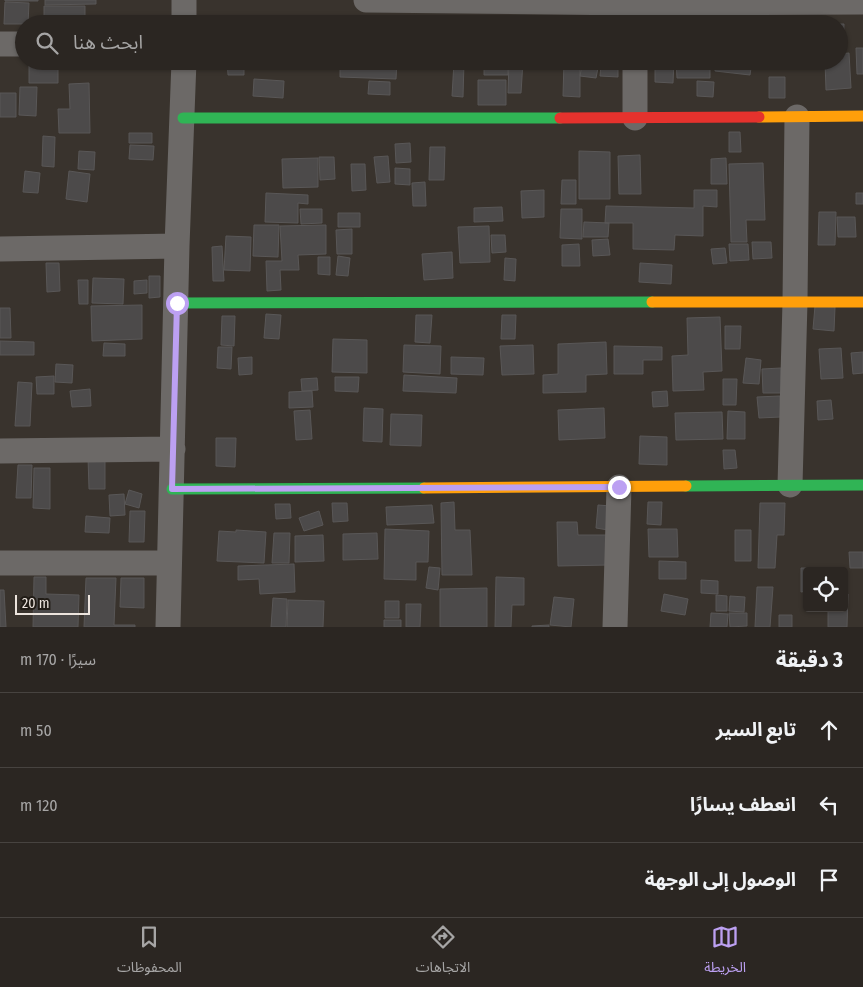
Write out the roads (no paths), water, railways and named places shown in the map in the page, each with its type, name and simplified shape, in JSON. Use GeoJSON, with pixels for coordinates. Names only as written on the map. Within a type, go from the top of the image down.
{"type":"FeatureCollection","features":[{"type":"Feature","properties":{"kind":"street"},"geometry":{"type":"LineString","coordinates":[[184,0],[184,15]]}},
{"type":"Feature","properties":{"kind":"street"},"geometry":{"type":"LineString","coordinates":[[366,0],[634,9],[863,2]]}},
{"type":"Feature","properties":{"kind":"street"},"geometry":{"type":"LineString","coordinates":[[0,44],[15,44]]}},
{"type":"Feature","properties":{"kind":"street"},"geometry":{"type":"LineString","coordinates":[[168,627],[177,246],[184,70]]}},
{"type":"Feature","properties":{"kind":"street"},"geometry":{"type":"LineString","coordinates":[[635,70],[635,118]]}},
{"type":"Feature","properties":{"kind":"street"},"geometry":{"type":"LineString","coordinates":[[790,485],[796,302],[798,116]]}},
{"type":"Feature","properties":{"kind":"street"},"geometry":{"type":"LineString","coordinates":[[183,118],[863,116]]}},
{"type":"Feature","properties":{"kind":"street"},"geometry":{"type":"LineString","coordinates":[[0,248],[177,246]]}},
{"type":"Feature","properties":{"kind":"street"},"geometry":{"type":"LineString","coordinates":[[177,303],[863,302]]}},
{"type":"Feature","properties":{"kind":"street"},"geometry":{"type":"LineString","coordinates":[[0,451],[173,449]]}},
{"type":"Feature","properties":{"kind":"street"},"geometry":{"type":"LineString","coordinates":[[172,489],[863,485]]}},
{"type":"Feature","properties":{"kind":"street"},"geometry":{"type":"LineString","coordinates":[[615,627],[619,487]]}},
{"type":"Feature","properties":{"kind":"street"},"geometry":{"type":"LineString","coordinates":[[0,563],[169,563]]}}]}
